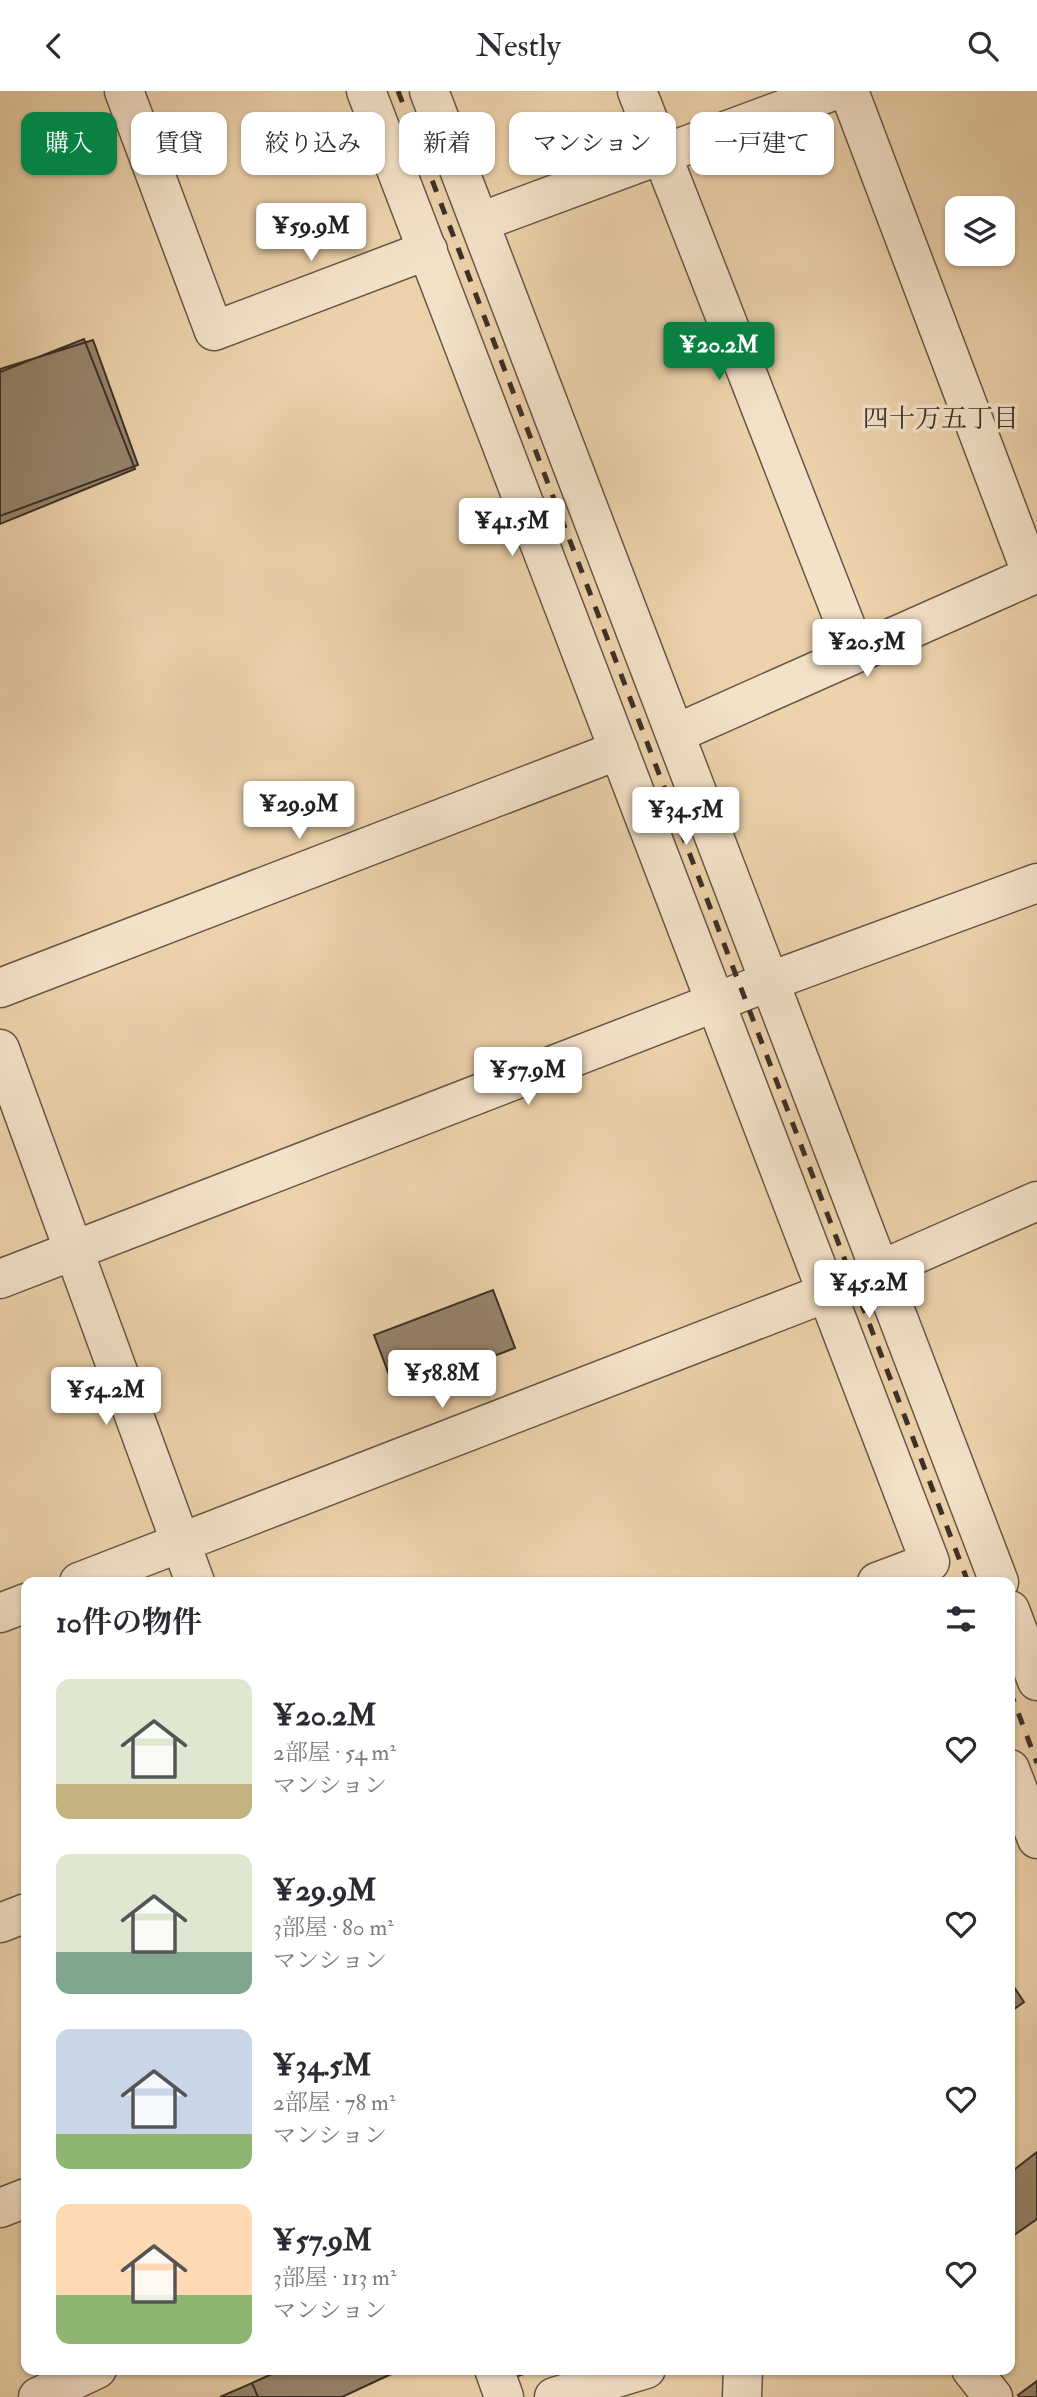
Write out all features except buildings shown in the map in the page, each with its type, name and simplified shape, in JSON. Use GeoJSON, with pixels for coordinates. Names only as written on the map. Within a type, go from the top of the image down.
{"type":"FeatureCollection","features":[{"type":"Feature","properties":{"kind":"street"},"geometry":{"type":"LineString","coordinates":[[124,91],[214,331],[429,250]]}},
{"type":"Feature","properties":{"kind":"street"},"geometry":{"type":"LineString","coordinates":[[366,91],[934,1572],[906,1577]]}},
{"type":"Feature","properties":{"kind":"street"},"geometry":{"type":"LineString","coordinates":[[429,91],[997,1577]]}},
{"type":"Feature","properties":{"kind":"street"},"geometry":{"type":"LineString","coordinates":[[637,91],[645,112]]}},
{"type":"Feature","properties":{"kind":"street"},"geometry":{"type":"LineString","coordinates":[[676,150],[833,91]]}},
{"type":"Feature","properties":{"kind":"street"},"geometry":{"type":"LineString","coordinates":[[674,734],[1034,574],[849,91]]}},
{"type":"Feature","properties":{"kind":"street"},"geometry":{"type":"LineString","coordinates":[[480,222],[608,175]]}},
{"type":"Feature","properties":{"kind":"street"},"geometry":{"type":"LineString","coordinates":[[670,175],[856,652]]}},
{"type":"Feature","properties":{"kind":"street"},"geometry":{"type":"LineString","coordinates":[[0,988],[619,750]]}},
{"type":"Feature","properties":{"kind":"street"},"geometry":{"type":"LineString","coordinates":[[0,1279],[768,982],[1037,883]]}},
{"type":"Feature","properties":{"kind":"street"},"geometry":{"type":"LineString","coordinates":[[0,1049],[193,1577]]}},
{"type":"Feature","properties":{"kind":"street"},"geometry":{"type":"LineString","coordinates":[[878,1271],[1037,1201]]}},
{"type":"Feature","properties":{"kind":"street"},"geometry":{"type":"LineString","coordinates":[[92,1577],[826,1293]]}},
{"type":"Feature","properties":{"kind":"street"},"geometry":{"type":"LineString","coordinates":[[0,1613],[21,1604]]}},
{"type":"Feature","properties":{"kind":"street"},"geometry":{"type":"LineString","coordinates":[[1015,1623],[1037,1681]]}},
{"type":"Feature","properties":{"kind":"street"},"geometry":{"type":"LineString","coordinates":[[1015,1788],[1024,1822]]}},
{"type":"Feature","properties":{"kind":"street"},"geometry":{"type":"LineString","coordinates":[[0,1923],[21,1915]]}},
{"type":"Feature","properties":{"kind":"street"},"geometry":{"type":"LineString","coordinates":[[0,2208],[21,2200]]}},
{"type":"Feature","properties":{"kind":"street"},"geometry":{"type":"LineString","coordinates":[[38,2397],[84,2375]]}},
{"type":"Feature","properties":{"kind":"street"},"geometry":{"type":"LineString","coordinates":[[496,2375],[504,2397]]}},
{"type":"Feature","properties":{"kind":"street"},"geometry":{"type":"LineString","coordinates":[[554,2397],[626,2375]]}},
{"type":"Feature","properties":{"kind":"street"},"geometry":{"type":"LineString","coordinates":[[742,2397],[743,2375]]}},
{"type":"Feature","properties":{"kind":"street"},"geometry":{"type":"LineString","coordinates":[[976,2375],[993,2397]]}},
{"type":"Feature","properties":{"kind":"railway"},"geometry":{"type":"LineString","coordinates":[[398,91],[966,1577]]}},
{"type":"Feature","properties":{"kind":"railway"},"geometry":{"type":"LineString","coordinates":[[1015,1704],[1037,1763]]}},
{"type":"Feature","properties":{"kind":"district","name":"四十万五丁目"},"geometry":{"type":"Point","coordinates":[941,419]}}]}
